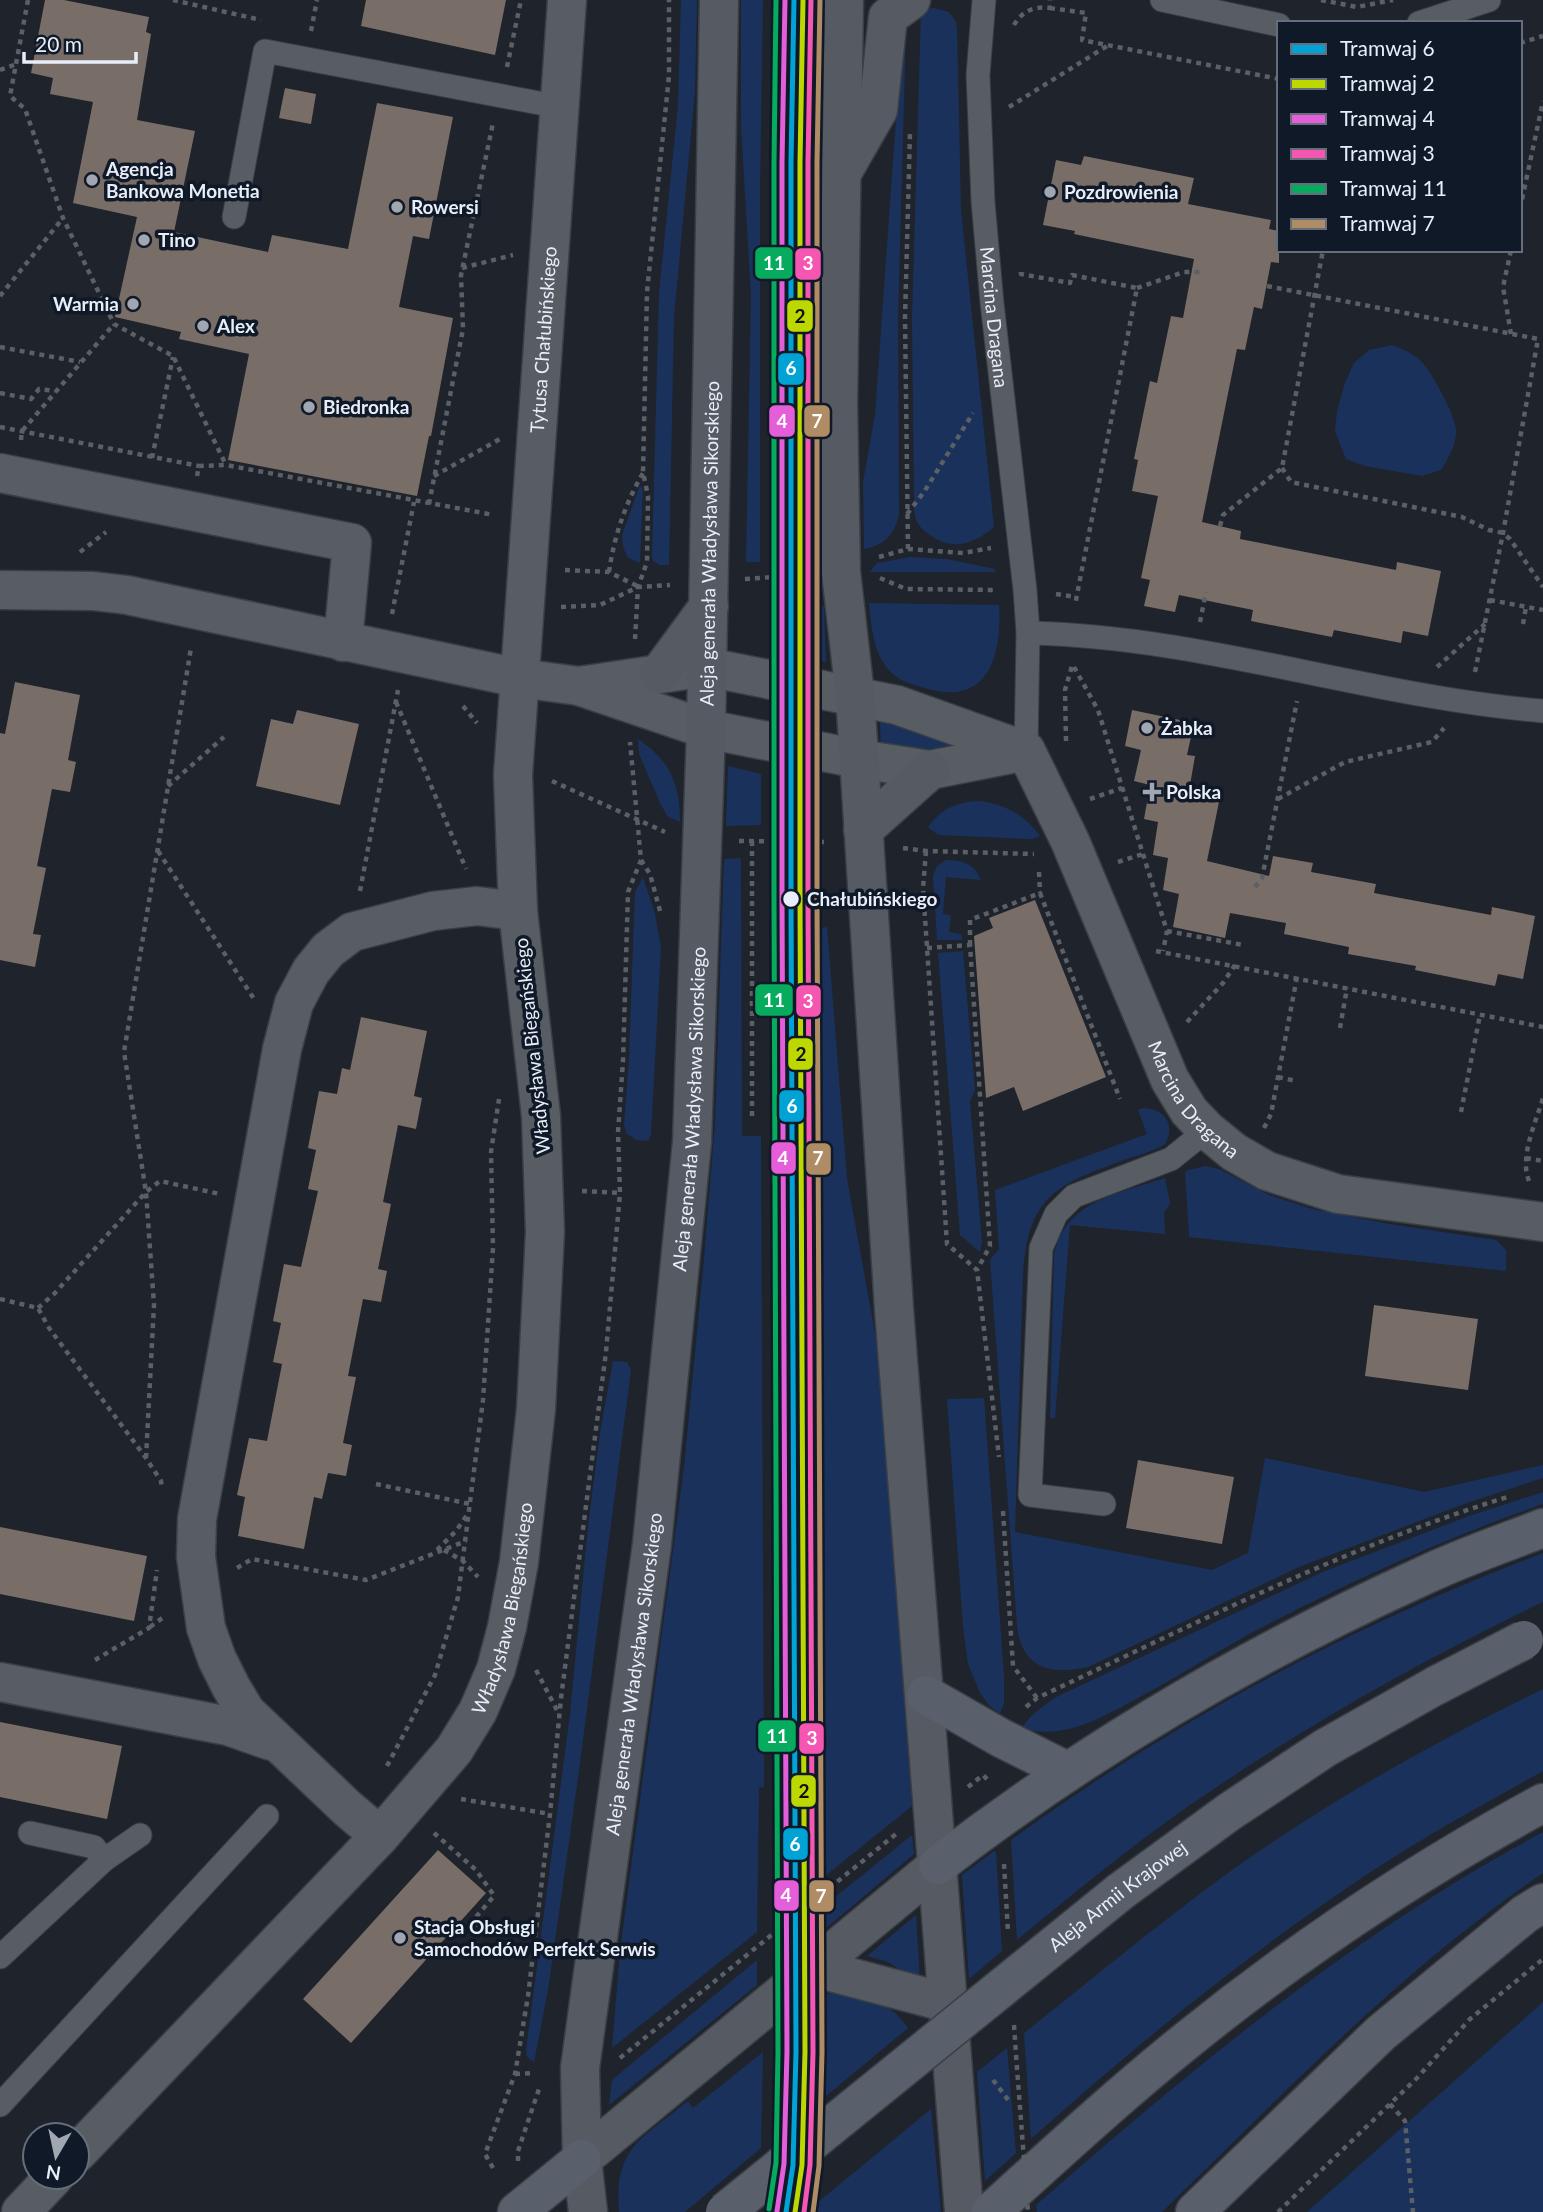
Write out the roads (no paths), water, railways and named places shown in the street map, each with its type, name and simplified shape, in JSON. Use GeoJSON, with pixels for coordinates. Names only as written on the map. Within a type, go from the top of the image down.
{"type":"FeatureCollection","features":[{"type":"Feature","properties":{"kind":"main road"},"geometry":{"type":"LineString","coordinates":[[939,1865],[1067,1771],[1181,1701],[1304,1632],[1427,1574],[1543,1528]]}},
{"type":"Feature","properties":{"kind":"main road","name":"Aleja Armii Krajowej"},"geometry":{"type":"LineString","coordinates":[[725,2212],[1121,1891],[1229,1812],[1325,1748],[1435,1686],[1533,1636]]}},
{"type":"Feature","properties":{"kind":"main road"},"geometry":{"type":"LineString","coordinates":[[926,1695],[1001,1738],[1067,1771]]}},
{"type":"Feature","properties":{"kind":"main road"},"geometry":{"type":"LineString","coordinates":[[991,2212],[1105,2109],[1262,1982],[1345,1923],[1432,1867],[1476,1839],[1543,1803]]}},
{"type":"Feature","properties":{"kind":"main road"},"geometry":{"type":"LineString","coordinates":[[1195,2212],[1381,2033],[1525,1914],[1543,1903]]}},
{"type":"Feature","properties":{"kind":"main road"},"geometry":{"type":"LineString","coordinates":[[517,2212],[582,2160]]}},
{"type":"Feature","properties":{"kind":"street","name":"Tytusa Chałubińskiego"},"geometry":{"type":"LineString","coordinates":[[519,678],[529,569],[568,0]]}},
{"type":"Feature","properties":{"kind":"street","name":"Aleja generała Władysława Sikorskiego"},"geometry":{"type":"LineString","coordinates":[[588,2212],[582,2160],[580,2068],[652,1544],[690,1168],[706,729],[719,0]]}},
{"type":"Feature","properties":{"kind":"street"},"geometry":{"type":"LineString","coordinates":[[844,0],[838,404],[841,572],[855,695],[894,1309],[964,2212]]}},
{"type":"Feature","properties":{"kind":"street"},"geometry":{"type":"LineString","coordinates":[[840,175],[878,110],[888,17],[911,0]]}},
{"type":"Feature","properties":{"kind":"street"},"geometry":{"type":"LineString","coordinates":[[7,474],[352,543],[343,642]]}},
{"type":"Feature","properties":{"kind":"street"},"geometry":{"type":"LineString","coordinates":[[0,590],[93,591],[127,596],[519,678],[579,686],[706,729],[859,759],[930,770],[1026,751]]}},
{"type":"Feature","properties":{"kind":"street"},"geometry":{"type":"LineString","coordinates":[[659,674],[709,606]]}},
{"type":"Feature","properties":{"kind":"street"},"geometry":{"type":"LineString","coordinates":[[579,686],[707,667],[897,705],[1026,751]]}},
{"type":"Feature","properties":{"kind":"street","name":"Władysława Biegańskiego"},"geometry":{"type":"LineString","coordinates":[[91,2138],[380,1836],[454,1749],[478,1711],[496,1669],[519,1562],[536,1409],[545,1232],[541,1116],[518,911],[513,775],[519,678]]}},
{"type":"Feature","properties":{"kind":"street","name":"Marcina Dragana"},"geometry":{"type":"LineString","coordinates":[[1026,751],[1070,841],[1170,1080],[1189,1111],[1207,1130],[1234,1152],[1267,1171],[1338,1194],[1538,1205]]}},
{"type":"Feature","properties":{"kind":"street"},"geometry":{"type":"LineString","coordinates":[[863,830],[930,770]]}},
{"type":"Feature","properties":{"kind":"street","name":"Władysława Biegańskiego"},"geometry":{"type":"LineString","coordinates":[[380,1836],[346,1808],[246,1712],[231,1687],[206,1628],[196,1557],[197,1518],[282,1048],[294,1003],[311,971],[328,950],[352,932],[433,911],[477,906],[518,911]]}},
{"type":"Feature","properties":{"kind":"street"},"geometry":{"type":"LineString","coordinates":[[0,1682],[228,1726],[281,1744]]}},
{"type":"Feature","properties":{"kind":"street"},"geometry":{"type":"LineString","coordinates":[[582,2160],[812,1967],[939,1865]]}},
{"type":"Feature","properties":{"kind":"street"},"geometry":{"type":"LineString","coordinates":[[812,1967],[948,2003]]}},
{"type":"Feature","properties":{"kind":"street"},"geometry":{"type":"LineString","coordinates":[[21,2212],[41,2191]]}},
{"type":"Feature","properties":{"kind":"lane","name":"Marcina Dragana"},"geometry":{"type":"LineString","coordinates":[[984,0],[978,75],[983,202],[1026,590],[1026,751]]}},
{"type":"Feature","properties":{"kind":"lane"},"geometry":{"type":"LineString","coordinates":[[1161,0],[1277,25]]}},
{"type":"Feature","properties":{"kind":"lane"},"geometry":{"type":"LineString","coordinates":[[1425,21],[1489,0]]}},
{"type":"Feature","properties":{"kind":"lane"},"geometry":{"type":"LineString","coordinates":[[234,217],[265,51],[560,107]]}},
{"type":"Feature","properties":{"kind":"lane"},"geometry":{"type":"LineString","coordinates":[[1028,633],[1090,635],[1303,671],[1484,706],[1543,711]]}},
{"type":"Feature","properties":{"kind":"lane"},"geometry":{"type":"LineString","coordinates":[[1104,1504],[1030,1495],[1041,1248],[1056,1214],[1074,1196],[1171,1159],[1207,1130]]}},
{"type":"Feature","properties":{"kind":"lane"},"geometry":{"type":"LineString","coordinates":[[0,2105],[267,1816]]}},
{"type":"Feature","properties":{"kind":"lane"},"geometry":{"type":"LineString","coordinates":[[30,1833],[94,1847],[104,1860]]}},
{"type":"Feature","properties":{"kind":"lane"},"geometry":{"type":"LineString","coordinates":[[0,1957],[104,1860],[140,1835]]}},
{"type":"Feature","properties":{"kind":"tram line","name":"11"},"geometry":{"type":"LineString","coordinates":[[769,2209],[776,2163],[778,2052],[774,899],[776,0]]}},
{"type":"Feature","properties":{"kind":"tram line","name":"4"},"geometry":{"type":"LineString","coordinates":[[777,2211],[784,2164],[787,2052],[782,899],[782,163],[785,0]]}},
{"type":"Feature","properties":{"kind":"tram line","name":"6"},"geometry":{"type":"LineString","coordinates":[[786,2212],[793,2165],[796,2052],[791,899],[791,163],[794,0]]}},
{"type":"Feature","properties":{"kind":"tram line","name":"2"},"geometry":{"type":"LineString","coordinates":[[795,2212],[802,2165],[805,2052],[800,899],[800,163],[803,0]]}},
{"type":"Feature","properties":{"kind":"tram line","name":"3"},"geometry":{"type":"LineString","coordinates":[[804,2212],[810,2165],[813,2052],[808,899],[808,163],[811,0]]}},
{"type":"Feature","properties":{"kind":"tram line","name":"7"},"geometry":{"type":"LineString","coordinates":[[813,2212],[819,2166],[822,2052],[817,899],[817,163],[820,0]]}},
{"type":"Feature","properties":{"kind":"place","name":"Agencja Bankowa Monetia"},"geometry":{"type":"Point","coordinates":[92,180]}},
{"type":"Feature","properties":{"kind":"place","name":"Pozdrowienia"},"geometry":{"type":"Point","coordinates":[1050,192]}},
{"type":"Feature","properties":{"kind":"place","name":"Rowersi"},"geometry":{"type":"Point","coordinates":[397,207]}},
{"type":"Feature","properties":{"kind":"place","name":"Tino"},"geometry":{"type":"Point","coordinates":[144,240]}},
{"type":"Feature","properties":{"kind":"place","name":"Warmia"},"geometry":{"type":"Point","coordinates":[133,304]}},
{"type":"Feature","properties":{"kind":"place","name":"Alex"},"geometry":{"type":"Point","coordinates":[203,326]}},
{"type":"Feature","properties":{"kind":"place","name":"Biedronka"},"geometry":{"type":"Point","coordinates":[309,407]}},
{"type":"Feature","properties":{"kind":"place","name":"Żabka"},"geometry":{"type":"Point","coordinates":[1147,728]}},
{"type":"Feature","properties":{"kind":"place","name":"Polska"},"geometry":{"type":"Point","coordinates":[1152,792]}},
{"type":"Feature","properties":{"kind":"place","name":"Chałubińskiego"},"geometry":{"type":"Point","coordinates":[791,899]}},
{"type":"Feature","properties":{"kind":"place","name":"Stacja Obsługi Samochodów Perfekt Serwis"},"geometry":{"type":"Point","coordinates":[400,1938]}}]}
